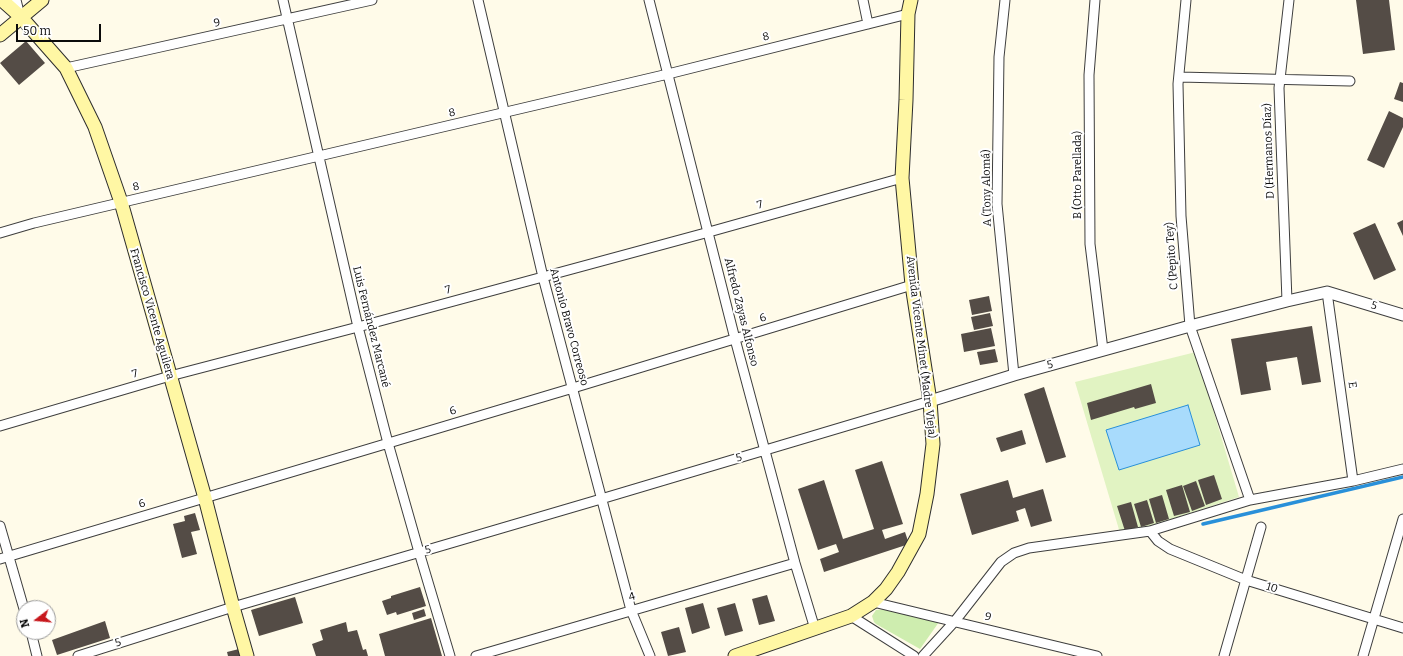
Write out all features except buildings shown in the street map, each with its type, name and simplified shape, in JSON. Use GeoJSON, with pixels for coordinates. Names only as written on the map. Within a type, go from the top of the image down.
{"type":"FeatureCollection","features":[{"type":"Feature","properties":{"kind":"main road","name":"Francisco Vicente Aguilera"},"geometry":{"type":"LineString","coordinates":[[2,0],[21,17],[66,68],[95,128],[121,202],[205,498],[247,656]]}},
{"type":"Feature","properties":{"kind":"main road"},"geometry":{"type":"LineString","coordinates":[[0,35],[42,0]]}},
{"type":"Feature","properties":{"kind":"main road","name":"Avenida Vicente Minet (Madre Vieja)"},"geometry":{"type":"LineString","coordinates":[[740,655],[851,616],[873,602],[898,572],[919,534],[927,494],[934,444],[930,401],[912,285],[902,178],[908,14],[911,0]]}},
{"type":"Feature","properties":{"kind":"street"},"geometry":{"type":"LineString","coordinates":[[16,0],[21,17]]}},
{"type":"Feature","properties":{"kind":"street","name":"Luis Fernández Marcané"},"geometry":{"type":"LineString","coordinates":[[282,0],[358,327],[388,443],[450,656]]}},
{"type":"Feature","properties":{"kind":"street","name":"9"},"geometry":{"type":"LineString","coordinates":[[66,68],[372,0]]}},
{"type":"Feature","properties":{"kind":"street","name":"Antonio Bravo Correoso"},"geometry":{"type":"LineString","coordinates":[[478,0],[503,113],[543,277],[601,499],[631,610],[650,656]]}},
{"type":"Feature","properties":{"kind":"street","name":"Alfredo Zayas Alfonso"},"geometry":{"type":"LineString","coordinates":[[649,0],[735,339],[795,563],[815,629]]}},
{"type":"Feature","properties":{"kind":"street"},"geometry":{"type":"LineString","coordinates":[[863,0],[868,24]]}},
{"type":"Feature","properties":{"kind":"street","name":"A (Tony Alomá)"},"geometry":{"type":"LineString","coordinates":[[1005,0],[999,57],[997,204],[1014,375]]}},
{"type":"Feature","properties":{"kind":"street","name":"B (Otto Parellada)"},"geometry":{"type":"LineString","coordinates":[[1096,0],[1089,75],[1090,244],[1103,350]]}},
{"type":"Feature","properties":{"kind":"street","name":"C (Pepito Tey)"},"geometry":{"type":"LineString","coordinates":[[1186,0],[1179,77],[1181,216],[1190,326],[1250,500]]}},
{"type":"Feature","properties":{"kind":"street","name":"D (Hermanos Díaz)"},"geometry":{"type":"LineString","coordinates":[[1287,301],[1278,88],[1289,0]]}},
{"type":"Feature","properties":{"kind":"street","name":"8"},"geometry":{"type":"LineString","coordinates":[[0,233],[34,223],[121,202],[668,74],[908,14]]}},
{"type":"Feature","properties":{"kind":"street"},"geometry":{"type":"LineString","coordinates":[[1179,77],[1350,81]]}},
{"type":"Feature","properties":{"kind":"street","name":"7"},"geometry":{"type":"LineString","coordinates":[[0,426],[170,376],[543,277],[902,178]]}},
{"type":"Feature","properties":{"kind":"street","name":"6"},"geometry":{"type":"LineString","coordinates":[[4,557],[573,388],[912,285]]}},
{"type":"Feature","properties":{"kind":"street","name":"5"},"geometry":{"type":"LineString","coordinates":[[78,656],[233,607],[765,451],[1014,375],[1190,326],[1287,301],[1327,292],[1403,315]]}},
{"type":"Feature","properties":{"kind":"street","name":"E"},"geometry":{"type":"LineString","coordinates":[[1327,292],[1353,481]]}},
{"type":"Feature","properties":{"kind":"street"},"geometry":{"type":"LineString","coordinates":[[922,656],[955,621],[1001,562],[1014,554],[1029,548],[1150,531],[1250,500],[1353,481],[1403,469]]}},
{"type":"Feature","properties":{"kind":"street"},"geometry":{"type":"LineString","coordinates":[[1363,656],[1403,519]]}},
{"type":"Feature","properties":{"kind":"street"},"geometry":{"type":"LineString","coordinates":[[0,526],[4,557],[21,600]]}},
{"type":"Feature","properties":{"kind":"street"},"geometry":{"type":"LineString","coordinates":[[1224,656],[1262,527]]}},
{"type":"Feature","properties":{"kind":"street","name":"10"},"geometry":{"type":"LineString","coordinates":[[1150,531],[1158,541],[1170,549],[1246,580],[1403,628]]}},
{"type":"Feature","properties":{"kind":"street","name":"4"},"geometry":{"type":"LineString","coordinates":[[476,656],[795,563]]}},
{"type":"Feature","properties":{"kind":"street","name":"9"},"geometry":{"type":"LineString","coordinates":[[873,602],[1097,656]]}},
{"type":"Feature","properties":{"kind":"street"},"geometry":{"type":"LineString","coordinates":[[851,616],[914,656]]}},
{"type":"Feature","properties":{"kind":"street"},"geometry":{"type":"LineString","coordinates":[[33,640],[37,656]]}},
{"type":"Feature","properties":{"kind":"green space"},"geometry":{"type":"Polygon","coordinates":[[[1196,352],[1239,497],[1150,526],[1120,533],[1075,382],[1196,352]]]}},
{"type":"Feature","properties":{"kind":"green space"},"geometry":{"type":"Polygon","coordinates":[[[888,609],[939,622],[920,649],[874,622],[872,616],[876,610],[888,609]]]}},
{"type":"Feature","properties":{"kind":"water"},"geometry":{"type":"Polygon","coordinates":[[[1188,405],[1200,445],[1119,470],[1106,430],[1188,405]]]}},
{"type":"Feature","properties":{"kind":"waterway"},"geometry":{"type":"LineString","coordinates":[[1203,524],[1403,477]]}}]}
